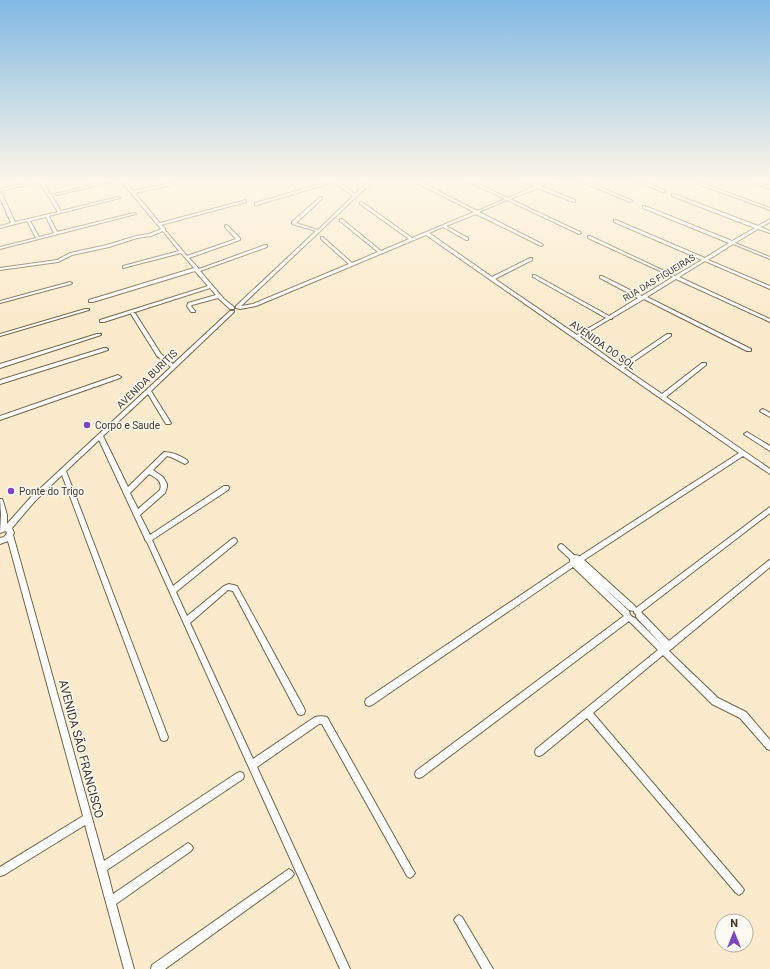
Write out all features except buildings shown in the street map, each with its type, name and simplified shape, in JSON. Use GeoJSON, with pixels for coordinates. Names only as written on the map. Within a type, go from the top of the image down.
{"type":"FeatureCollection","features":[{"type":"Feature","properties":{"kind":"street"},"geometry":{"type":"LineString","coordinates":[[31,226],[38,238]]}},
{"type":"Feature","properties":{"kind":"street"},"geometry":{"type":"LineString","coordinates":[[52,226],[56,234]]}},
{"type":"Feature","properties":{"kind":"street"},"geometry":{"type":"LineString","coordinates":[[0,248],[86,226]]}},
{"type":"Feature","properties":{"kind":"street"},"geometry":{"type":"LineString","coordinates":[[161,226],[232,310],[254,305],[442,226]]}},
{"type":"Feature","properties":{"kind":"street"},"geometry":{"type":"LineString","coordinates":[[187,257],[239,239],[226,226]]}},
{"type":"Feature","properties":{"kind":"street"},"geometry":{"type":"LineString","coordinates":[[304,226],[318,230]]}},
{"type":"Feature","properties":{"kind":"street"},"geometry":{"type":"LineString","coordinates":[[239,308],[322,226]]}},
{"type":"Feature","properties":{"kind":"street"},"geometry":{"type":"LineString","coordinates":[[349,226],[380,252]]}},
{"type":"Feature","properties":{"kind":"street"},"geometry":{"type":"LineString","coordinates":[[394,226],[412,239]]}},
{"type":"Feature","properties":{"kind":"street"},"geometry":{"type":"LineString","coordinates":[[443,226],[467,239]]}},
{"type":"Feature","properties":{"kind":"street"},"geometry":{"type":"LineString","coordinates":[[504,226],[541,245]]}},
{"type":"Feature","properties":{"kind":"street"},"geometry":{"type":"LineString","coordinates":[[565,226],[579,233]]}},
{"type":"Feature","properties":{"kind":"street"},"geometry":{"type":"LineString","coordinates":[[627,226],[770,288]]}},
{"type":"Feature","properties":{"kind":"street"},"geometry":{"type":"LineString","coordinates":[[691,226],[770,258]]}},
{"type":"Feature","properties":{"kind":"street"},"geometry":{"type":"LineString","coordinates":[[758,227],[770,232]]}},
{"type":"Feature","properties":{"kind":"street","name":"RUA DAS FIGUEIRAS"},"geometry":{"type":"LineString","coordinates":[[578,338],[758,227]]}},
{"type":"Feature","properties":{"kind":"street"},"geometry":{"type":"LineString","coordinates":[[0,269],[58,261],[69,254],[108,246],[136,236],[150,235],[164,229]]}},
{"type":"Feature","properties":{"kind":"street","name":"AVENIDA DO SOL"},"geometry":{"type":"LineString","coordinates":[[426,233],[770,472]]}},
{"type":"Feature","properties":{"kind":"street"},"geometry":{"type":"LineString","coordinates":[[589,237],[770,321]]}},
{"type":"Feature","properties":{"kind":"street"},"geometry":{"type":"LineString","coordinates":[[322,238],[351,264]]}},
{"type":"Feature","properties":{"kind":"street"},"geometry":{"type":"LineString","coordinates":[[91,301],[197,270],[266,246]]}},
{"type":"Feature","properties":{"kind":"street"},"geometry":{"type":"LineString","coordinates":[[124,267],[182,251]]}},
{"type":"Feature","properties":{"kind":"street"},"geometry":{"type":"LineString","coordinates":[[491,278],[531,258]]}},
{"type":"Feature","properties":{"kind":"street"},"geometry":{"type":"LineString","coordinates":[[534,276],[610,318]]}},
{"type":"Feature","properties":{"kind":"street"},"geometry":{"type":"LineString","coordinates":[[601,277],[749,350]]}},
{"type":"Feature","properties":{"kind":"street"},"geometry":{"type":"LineString","coordinates":[[0,302],[70,283]]}},
{"type":"Feature","properties":{"kind":"street"},"geometry":{"type":"LineString","coordinates":[[102,320],[211,286]]}},
{"type":"Feature","properties":{"kind":"street"},"geometry":{"type":"LineString","coordinates":[[193,312],[189,306],[190,304],[219,296]]}},
{"type":"Feature","properties":{"kind":"street"},"geometry":{"type":"LineString","coordinates":[[0,335],[87,310]]}},
{"type":"Feature","properties":{"kind":"street","name":"AVENIDA BURITIS"},"geometry":{"type":"LineString","coordinates":[[4,534],[33,499],[232,310]]}},
{"type":"Feature","properties":{"kind":"street"},"geometry":{"type":"LineString","coordinates":[[133,314],[159,355],[173,366]]}},
{"type":"Feature","properties":{"kind":"street"},"geometry":{"type":"LineString","coordinates":[[0,366],[99,335]]}},
{"type":"Feature","properties":{"kind":"street"},"geometry":{"type":"LineString","coordinates":[[620,368],[670,335]]}},
{"type":"Feature","properties":{"kind":"street"},"geometry":{"type":"LineString","coordinates":[[0,382],[106,349]]}},
{"type":"Feature","properties":{"kind":"street"},"geometry":{"type":"LineString","coordinates":[[662,397],[704,364]]}},
{"type":"Feature","properties":{"kind":"street"},"geometry":{"type":"LineString","coordinates":[[0,418],[118,377]]}},
{"type":"Feature","properties":{"kind":"street"},"geometry":{"type":"LineString","coordinates":[[148,390],[168,423]]}},
{"type":"Feature","properties":{"kind":"street"},"geometry":{"type":"LineString","coordinates":[[763,411],[770,415]]}},
{"type":"Feature","properties":{"kind":"street"},"geometry":{"type":"LineString","coordinates":[[747,434],[770,449]]}},
{"type":"Feature","properties":{"kind":"street"},"geometry":{"type":"LineString","coordinates":[[100,436],[252,765],[344,969]]}},
{"type":"Feature","properties":{"kind":"street"},"geometry":{"type":"LineString","coordinates":[[368,702],[577,561],[742,453]]}},
{"type":"Feature","properties":{"kind":"street"},"geometry":{"type":"LineString","coordinates":[[127,492],[166,454],[172,455],[185,462]]}},
{"type":"Feature","properties":{"kind":"street"},"geometry":{"type":"LineString","coordinates":[[63,470],[164,737]]}},
{"type":"Feature","properties":{"kind":"street"},"geometry":{"type":"LineString","coordinates":[[137,514],[163,491],[165,487],[165,483],[160,477],[149,471]]}},
{"type":"Feature","properties":{"kind":"street"},"geometry":{"type":"LineString","coordinates":[[148,540],[226,488]]}},
{"type":"Feature","properties":{"kind":"street","name":"AVENIDA SÃO FRANCISCO"},"geometry":{"type":"LineString","coordinates":[[0,502],[4,515],[4,534],[88,818],[126,968]]}},
{"type":"Feature","properties":{"kind":"street"},"geometry":{"type":"LineString","coordinates":[[419,774],[770,510]]}},
{"type":"Feature","properties":{"kind":"street"},"geometry":{"type":"LineString","coordinates":[[0,549],[4,534]]}},
{"type":"Feature","properties":{"kind":"street"},"geometry":{"type":"LineString","coordinates":[[172,591],[234,541]]}},
{"type":"Feature","properties":{"kind":"street"},"geometry":{"type":"LineString","coordinates":[[561,547],[650,631],[715,701],[743,715],[770,746]]}},
{"type":"Feature","properties":{"kind":"street"},"geometry":{"type":"LineString","coordinates":[[539,752],[770,563]]}},
{"type":"Feature","properties":{"kind":"street"},"geometry":{"type":"LineString","coordinates":[[186,622],[226,588],[235,588],[302,711]]}},
{"type":"Feature","properties":{"kind":"street"},"geometry":{"type":"LineString","coordinates":[[588,712],[739,890]]}},
{"type":"Feature","properties":{"kind":"street"},"geometry":{"type":"LineString","coordinates":[[252,765],[318,720],[324,720],[410,873]]}},
{"type":"Feature","properties":{"kind":"street"},"geometry":{"type":"LineString","coordinates":[[101,868],[240,776]]}},
{"type":"Feature","properties":{"kind":"street"},"geometry":{"type":"LineString","coordinates":[[1,872],[88,818]]}},
{"type":"Feature","properties":{"kind":"street"},"geometry":{"type":"LineString","coordinates":[[110,902],[188,848]]}},
{"type":"Feature","properties":{"kind":"street"},"geometry":{"type":"LineString","coordinates":[[156,969],[289,874]]}},
{"type":"Feature","properties":{"kind":"street"},"geometry":{"type":"LineString","coordinates":[[459,920],[488,969]]}},
{"type":"Feature","properties":{"kind":"place","name":"Corpo e Saude"},"geometry":{"type":"Point","coordinates":[87,425]}},
{"type":"Feature","properties":{"kind":"place","name":"Ponte do Trigo"},"geometry":{"type":"Point","coordinates":[11,491]}}]}
